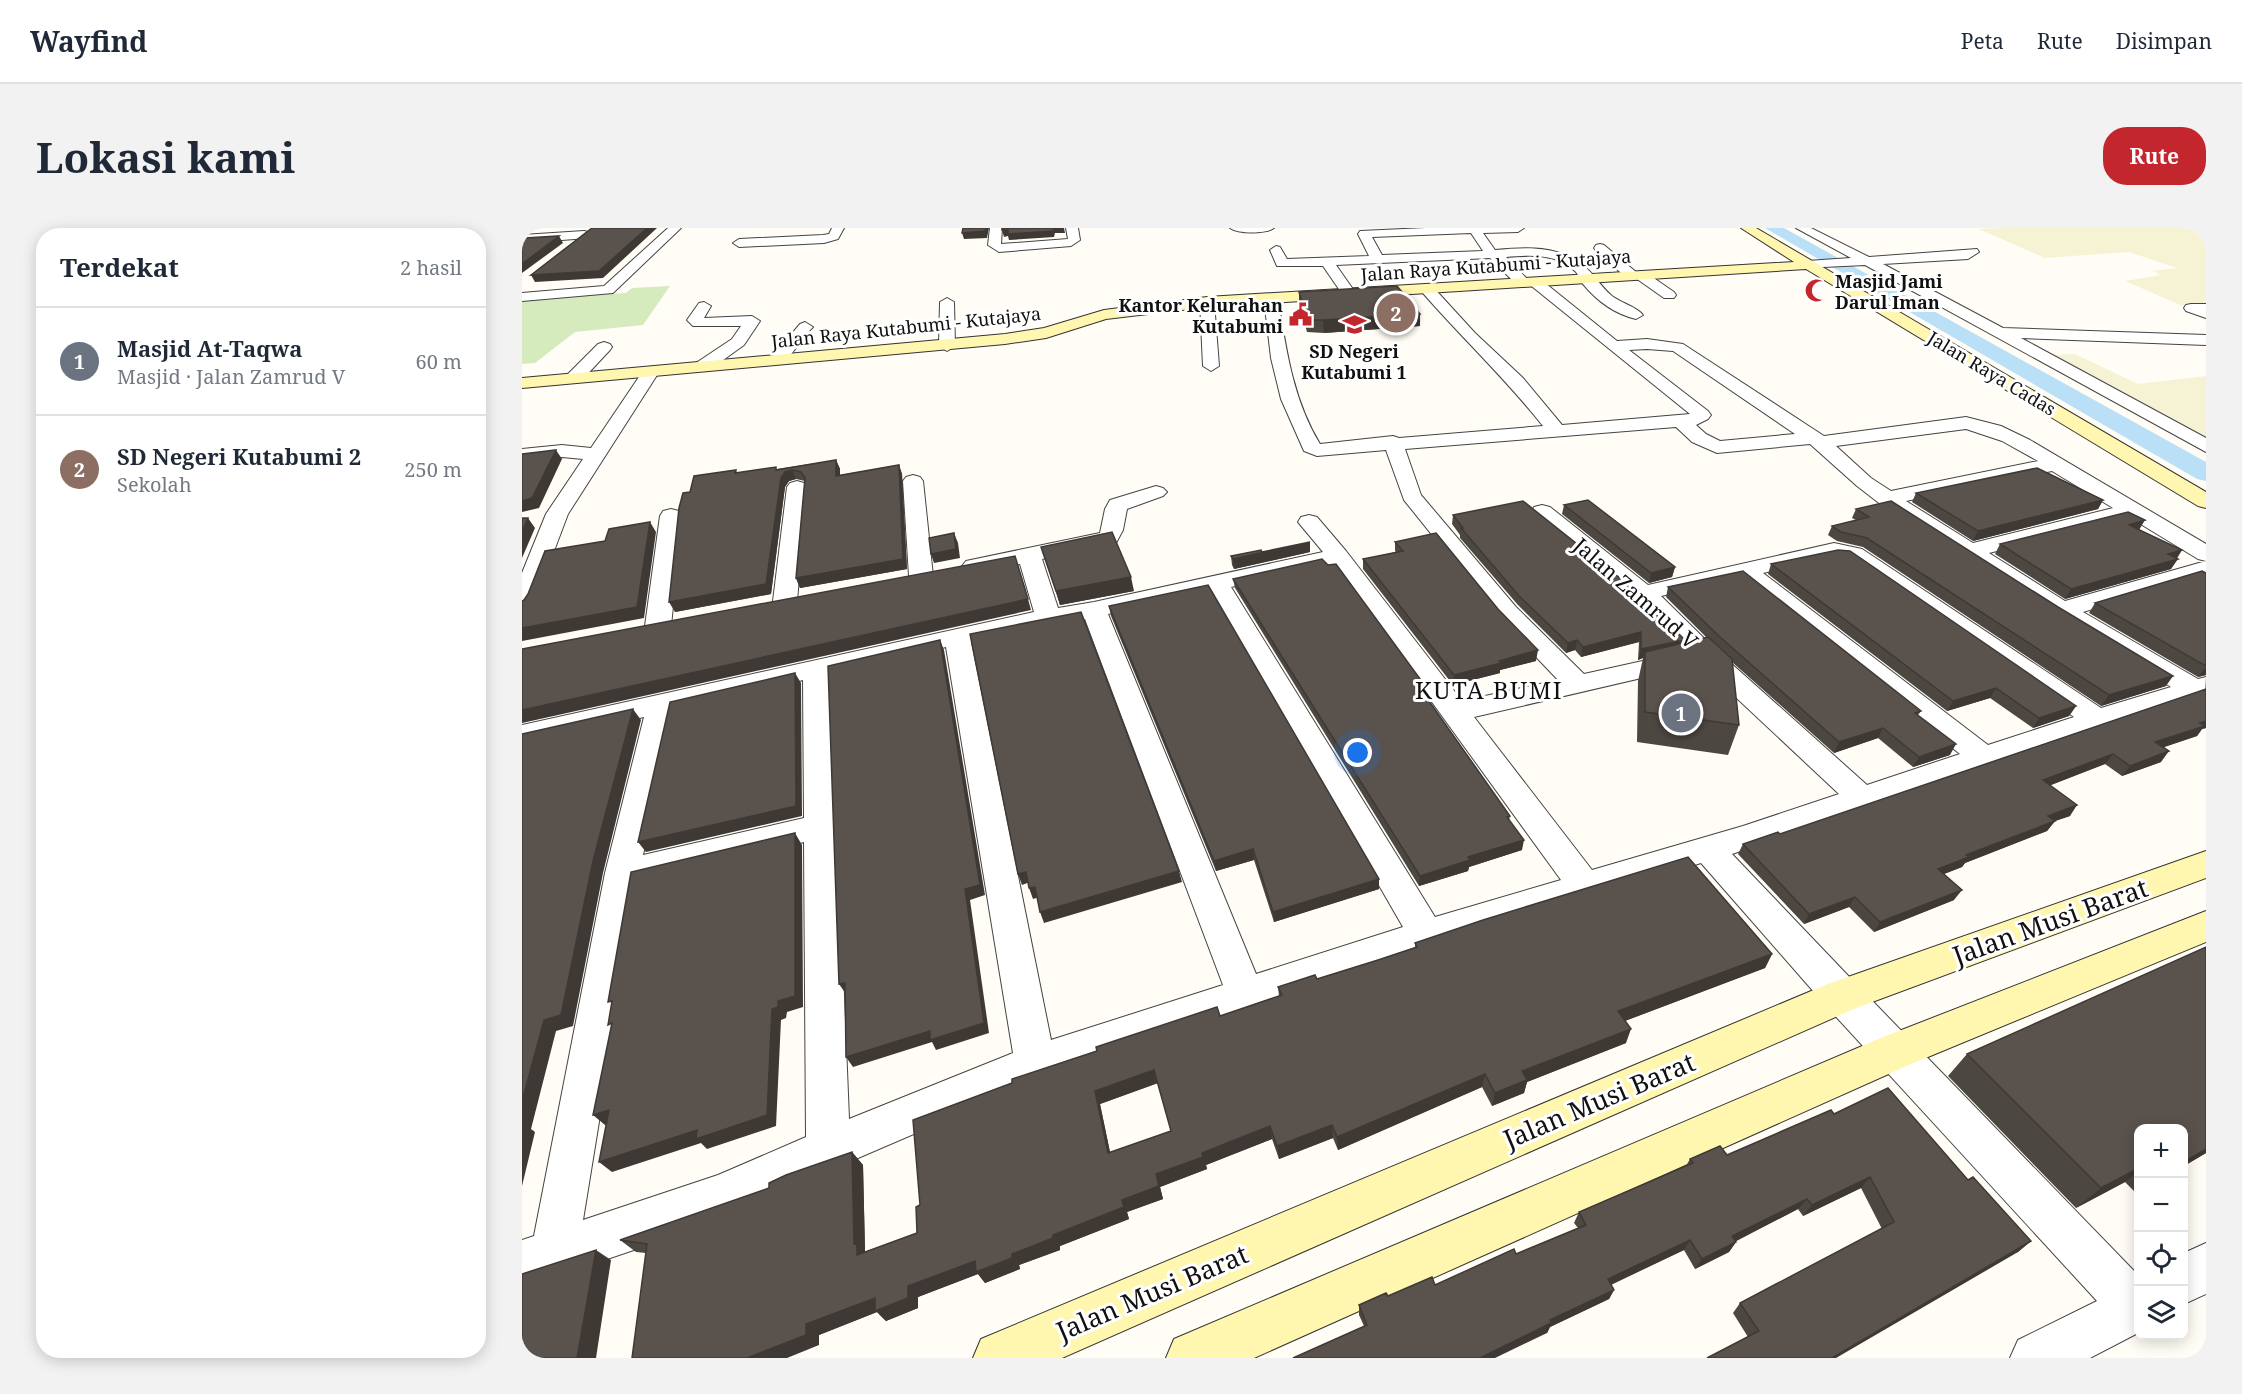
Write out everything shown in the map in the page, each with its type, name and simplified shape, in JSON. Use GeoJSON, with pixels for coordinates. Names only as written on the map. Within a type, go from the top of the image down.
{"type":"FeatureCollection","features":[{"type":"Feature","properties":{"kind":"street"},"geometry":{"type":"LineString","coordinates":[[522,297],[608,290],[675,228]]}},
{"type":"Feature","properties":{"kind":"street"},"geometry":{"type":"LineString","coordinates":[[751,228],[739,243],[824,239],[834,236],[838,228]]}},
{"type":"Feature","properties":{"kind":"street"},"geometry":{"type":"LineString","coordinates":[[996,228],[994,245],[999,248],[1071,242],[1074,240],[1072,228]]}},
{"type":"Feature","properties":{"kind":"street"},"geometry":{"type":"LineString","coordinates":[[1236,228],[1268,228]]}},
{"type":"Feature","properties":{"kind":"street"},"geometry":{"type":"LineString","coordinates":[[1378,260],[1364,234],[1518,228]]}},
{"type":"Feature","properties":{"kind":"street","name":"Jalan Raya Cadas"},"geometry":{"type":"LineString","coordinates":[[1747,228],[1815,264],[2206,501]]}},
{"type":"Feature","properties":{"kind":"street"},"geometry":{"type":"LineString","coordinates":[[1802,228],[2206,446]]}},
{"type":"Feature","properties":{"kind":"street"},"geometry":{"type":"LineString","coordinates":[[1271,299],[1279,358],[1290,399],[1311,447],[1317,450],[1393,442],[1693,420],[1702,415],[1529,283],[1499,257],[1492,254],[1475,230]]}},
{"type":"Feature","properties":{"kind":"street"},"geometry":{"type":"LineString","coordinates":[[522,239],[588,232]]}},
{"type":"Feature","properties":{"kind":"street"},"geometry":{"type":"LineString","coordinates":[[566,249],[588,232]]}},
{"type":"Feature","properties":{"kind":"street"},"geometry":{"type":"LineString","coordinates":[[1600,248],[1669,295]]}},
{"type":"Feature","properties":{"kind":"street"},"geometry":{"type":"LineString","coordinates":[[1276,250],[1282,263],[1531,251],[1552,254],[1581,270],[1586,279],[1625,312],[1636,315]]}},
{"type":"Feature","properties":{"kind":"street","name":"Jalan Raya Kutabumi - Kutajaya"},"geometry":{"type":"LineString","coordinates":[[522,383],[947,346],[1046,333],[1104,315],[1208,302],[1968,255],[1973,252]]}},
{"type":"Feature","properties":{"kind":"street"},"geometry":{"type":"LineString","coordinates":[[1327,262],[1350,295]]}},
{"type":"Feature","properties":{"kind":"street"},"geometry":{"type":"LineString","coordinates":[[1428,289],[1469,336],[1517,382],[1556,430]]}},
{"type":"Feature","properties":{"kind":"street"},"geometry":{"type":"LineString","coordinates":[[947,302],[947,346]]}},
{"type":"Feature","properties":{"kind":"street"},"geometry":{"type":"LineString","coordinates":[[1208,302],[1211,366]]}},
{"type":"Feature","properties":{"kind":"street"},"geometry":{"type":"LineString","coordinates":[[702,367],[738,342],[752,321],[698,323],[695,320],[704,306]]}},
{"type":"Feature","properties":{"kind":"street"},"geometry":{"type":"LineString","coordinates":[[2206,308],[2192,309],[2206,314]]}},
{"type":"Feature","properties":{"kind":"street"},"geometry":{"type":"LineString","coordinates":[[779,359],[805,327]]}},
{"type":"Feature","properties":{"kind":"street"},"geometry":{"type":"LineString","coordinates":[[1996,332],[2206,339]]}},
{"type":"Feature","properties":{"kind":"street"},"geometry":{"type":"LineString","coordinates":[[2171,338],[2206,356]]}},
{"type":"Feature","properties":{"kind":"street"},"geometry":{"type":"LineString","coordinates":[[1613,346],[1647,344],[1677,347],[1817,440],[1864,482],[1887,498],[2062,609],[2200,687]]}},
{"type":"Feature","properties":{"kind":"street"},"geometry":{"type":"LineString","coordinates":[[574,378],[604,347]]}},
{"type":"Feature","properties":{"kind":"street"},"geometry":{"type":"LineString","coordinates":[[522,604],[557,514],[651,372]]}},
{"type":"Feature","properties":{"kind":"street"},"geometry":{"type":"LineString","coordinates":[[1680,421],[1699,438],[1717,447],[1817,440],[1973,424],[1994,430],[2055,464],[2206,554]]}},
{"type":"Feature","properties":{"kind":"street"},"geometry":{"type":"LineString","coordinates":[[1393,442],[1411,496],[1507,612],[1578,684]]}},
{"type":"Feature","properties":{"kind":"street"},"geometry":{"type":"LineString","coordinates":[[522,455],[562,451],[596,455]]}},
{"type":"Feature","properties":{"kind":"street"},"geometry":{"type":"LineString","coordinates":[[1887,498],[2055,464]]}},
{"type":"Feature","properties":{"kind":"street"},"geometry":{"type":"LineString","coordinates":[[913,481],[929,574],[1108,538],[1113,530],[1114,512],[1118,506],[1128,500],[1156,492]]}},
{"type":"Feature","properties":{"kind":"street"},"geometry":{"type":"LineString","coordinates":[[785,601],[797,487]]}},
{"type":"Feature","properties":{"kind":"street"},"geometry":{"type":"LineString","coordinates":[[1969,551],[2132,510]]}},
{"type":"Feature","properties":{"kind":"street","name":"Jalan Zamrud V"},"geometry":{"type":"LineString","coordinates":[[1542,512],[1643,593],[1706,655],[1861,797]]}},
{"type":"Feature","properties":{"kind":"street"},"geometry":{"type":"LineString","coordinates":[[534,518],[557,514]]}},
{"type":"Feature","properties":{"kind":"street"},"geometry":{"type":"LineString","coordinates":[[658,626],[671,516]]}},
{"type":"Feature","properties":{"kind":"street"},"geometry":{"type":"LineString","coordinates":[[1309,522],[1338,556],[1584,885]]}},
{"type":"Feature","properties":{"kind":"street"},"geometry":{"type":"LineString","coordinates":[[1643,593],[1834,550],[1843,550],[1854,554],[2097,719]]}},
{"type":"Feature","properties":{"kind":"street"},"geometry":{"type":"LineString","coordinates":[[1029,555],[1048,617]]}},
{"type":"Feature","properties":{"kind":"street"},"geometry":{"type":"LineString","coordinates":[[522,735],[1048,617],[1094,610],[1338,556]]}},
{"type":"Feature","properties":{"kind":"street"},"geometry":{"type":"LineString","coordinates":[[2062,609],[2206,568]]}},
{"type":"Feature","properties":{"kind":"street"},"geometry":{"type":"LineString","coordinates":[[1745,571],[1983,757]]}},
{"type":"Feature","properties":{"kind":"street"},"geometry":{"type":"LineString","coordinates":[[1216,582],[1426,934]]}},
{"type":"Feature","properties":{"kind":"street"},"geometry":{"type":"LineString","coordinates":[[1094,610],[1245,993]]}},
{"type":"Feature","properties":{"kind":"street"},"geometry":{"type":"LineString","coordinates":[[957,637],[1035,1063]]}},
{"type":"Feature","properties":{"kind":"street"},"geometry":{"type":"LineString","coordinates":[[1454,712],[1706,655]]}},
{"type":"Feature","properties":{"kind":"street"},"geometry":{"type":"LineString","coordinates":[[817,669],[828,1149]]}},
{"type":"Feature","properties":{"kind":"street"},"geometry":{"type":"LineString","coordinates":[[538,1259],[723,1197],[828,1149],[1035,1063],[1426,934],[1707,848],[2200,687]]}},
{"type":"Feature","properties":{"kind":"street"},"geometry":{"type":"LineString","coordinates":[[538,1259],[622,873],[662,703]]}},
{"type":"Feature","properties":{"kind":"street"},"geometry":{"type":"LineString","coordinates":[[622,873],[820,825]]}},
{"type":"Feature","properties":{"kind":"street"},"geometry":{"type":"LineString","coordinates":[[1707,848],[1842,996],[2134,1304]]}},
{"type":"Feature","properties":{"kind":"street","name":"Jalan Musi Barat"},"geometry":{"type":"LineString","coordinates":[[1000,1358],[1842,996],[2206,864]]}},
{"type":"Feature","properties":{"kind":"street"},"geometry":{"type":"LineString","coordinates":[[1193,1358],[1896,1051],[2206,926]]}},
{"type":"Feature","properties":{"kind":"street"},"geometry":{"type":"LineString","coordinates":[[2188,1278],[2206,1267]]}},
{"type":"Feature","properties":{"kind":"street"},"geometry":{"type":"LineString","coordinates":[[2036,1358],[2134,1309]]}},
{"type":"Feature","properties":{"kind":"shaded area"},"geometry":{"type":"Polygon","coordinates":[[[2206,228],[2206,306],[2185,307],[2125,281],[2161,275],[2153,271],[2177,268],[2129,252],[2045,258],[1979,229],[2206,228]]]}},
{"type":"Feature","properties":{"kind":"shaded area"},"geometry":{"type":"Polygon","coordinates":[[[2075,354],[2138,384],[2206,376],[2206,444],[2035,356],[2075,354]]]}},
{"type":"Feature","properties":{"kind":"green space"},"geometry":{"type":"Polygon","coordinates":[[[670,286],[643,325],[575,332],[535,363],[522,364],[522,300],[626,293],[632,288],[670,286]]]}},
{"type":"Feature","properties":{"kind":"building"},"geometry":{"type":"Polygon","coordinates":[[[592,228],[647,228],[599,271],[531,275],[592,228]]]}},
{"type":"Feature","properties":{"kind":"building"},"geometry":{"type":"Polygon","coordinates":[[[963,228],[986,228],[985,231],[962,233],[963,228]]]}},
{"type":"Feature","properties":{"kind":"building"},"geometry":{"type":"Polygon","coordinates":[[[1002,228],[1054,228],[1053,231],[1008,234],[1008,230],[1002,230],[1002,228]]]}},
{"type":"Feature","properties":{"kind":"building"},"geometry":{"type":"Polygon","coordinates":[[[559,236],[522,264],[522,240],[559,236]]]}},
{"type":"Feature","properties":{"kind":"building"},"geometry":{"type":"Polygon","coordinates":[[[1397,286],[1420,314],[1307,320],[1299,292],[1397,286]]]}},
{"type":"Feature","properties":{"kind":"building"},"geometry":{"type":"Polygon","coordinates":[[[556,450],[532,498],[522,501],[522,454],[556,450]]]}},
{"type":"Feature","properties":{"kind":"building"},"geometry":{"type":"Polygon","coordinates":[[[836,460],[836,476],[899,465],[903,559],[796,578],[805,478],[801,472],[792,470],[785,472],[781,478],[766,584],[669,602],[679,508],[683,493],[690,492],[694,476],[776,467],[776,470],[836,460]]]}},
{"type":"Feature","properties":{"kind":"building"},"geometry":{"type":"Polygon","coordinates":[[[2037,468],[2103,500],[1978,531],[1916,493],[2037,468]]]}},
{"type":"Feature","properties":{"kind":"building"},"geometry":{"type":"Polygon","coordinates":[[[1588,500],[1675,567],[1651,573],[1564,505],[1588,500]]]}},
{"type":"Feature","properties":{"kind":"building"},"geometry":{"type":"Polygon","coordinates":[[[1523,501],[1635,590],[1685,640],[1641,649],[1641,632],[1583,647],[1577,640],[1568,643],[1519,596],[1461,528],[1463,528],[1453,515],[1523,501]]]}},
{"type":"Feature","properties":{"kind":"building"},"geometry":{"type":"Polygon","coordinates":[[[1891,501],[2058,607],[2173,676],[2109,695],[1867,538],[1841,532],[1832,526],[1869,517],[1856,509],[1891,501]]]}},
{"type":"Feature","properties":{"kind":"building"},"geometry":{"type":"Polygon","coordinates":[[[2128,512],[2145,520],[2129,525],[2182,550],[2168,554],[2178,559],[2071,589],[2000,544],[2128,512]]]}},
{"type":"Feature","properties":{"kind":"building"},"geometry":{"type":"Polygon","coordinates":[[[522,518],[528,518],[522,532],[522,518]]]}},
{"type":"Feature","properties":{"kind":"building"},"geometry":{"type":"Polygon","coordinates":[[[650,522],[637,607],[522,628],[522,601],[528,594],[545,551],[605,541],[609,529],[650,522]]]}},
{"type":"Feature","properties":{"kind":"building"},"geometry":{"type":"Polygon","coordinates":[[[1112,532],[1131,577],[1056,591],[1041,547],[1112,532]]]}},
{"type":"Feature","properties":{"kind":"building"},"geometry":{"type":"Polygon","coordinates":[[[954,533],[956,549],[931,554],[929,538],[954,533]]]}},
{"type":"Feature","properties":{"kind":"building"},"geometry":{"type":"Polygon","coordinates":[[[1436,533],[1498,609],[1538,650],[1499,661],[1501,663],[1454,675],[1363,559],[1403,551],[1395,542],[1436,533]]]}},
{"type":"Feature","properties":{"kind":"building"},"geometry":{"type":"Polygon","coordinates":[[[1310,542],[1233,559],[1231,556],[1261,550],[1262,552],[1310,542]]]}},
{"type":"Feature","properties":{"kind":"building"},"geometry":{"type":"Polygon","coordinates":[[[1838,550],[1850,551],[2076,706],[2039,718],[1996,688],[1953,701],[1771,564],[1838,550]]]}},
{"type":"Feature","properties":{"kind":"building"},"geometry":{"type":"Polygon","coordinates":[[[1015,556],[1028,599],[522,710],[522,649],[1015,556]]]}},
{"type":"Feature","properties":{"kind":"building"},"geometry":{"type":"Polygon","coordinates":[[[1322,559],[1328,565],[1336,564],[1423,683],[1417,684],[1510,816],[1507,817],[1524,840],[1468,857],[1470,860],[1420,876],[1233,579],[1322,559]]]}},
{"type":"Feature","properties":{"kind":"building"},"geometry":{"type":"Polygon","coordinates":[[[1743,571],[1921,711],[1915,713],[1956,744],[1919,757],[1883,728],[1839,742],[1720,637],[1668,587],[1743,571]]]}},
{"type":"Feature","properties":{"kind":"building"},"geometry":{"type":"Polygon","coordinates":[[[2202,571],[2206,573],[2206,666],[2095,603],[2202,571]]]}},
{"type":"Feature","properties":{"kind":"building"},"geometry":{"type":"Polygon","coordinates":[[[1208,585],[1379,879],[1273,912],[1253,849],[1214,861],[1109,606],[1208,585]]]}},
{"type":"Feature","properties":{"kind":"building"},"geometry":{"type":"Polygon","coordinates":[[[1081,612],[1179,871],[1040,912],[1035,887],[1029,888],[1026,872],[1018,874],[970,634],[1081,612]]]}},
{"type":"Feature","properties":{"kind":"building"},"geometry":{"type":"Polygon","coordinates":[[[1708,637],[1732,659],[1739,725],[1645,712],[1645,652],[1708,637]]]}},
{"type":"Feature","properties":{"kind":"building"},"geometry":{"type":"Polygon","coordinates":[[[940,640],[980,885],[965,889],[984,1023],[930,1040],[930,1031],[846,1057],[845,983],[839,984],[828,666],[940,640]]]}},
{"type":"Feature","properties":{"kind":"building"},"geometry":{"type":"Polygon","coordinates":[[[795,673],[796,806],[638,842],[670,702],[795,673]]]}},
{"type":"Feature","properties":{"kind":"building"},"geometry":{"type":"Polygon","coordinates":[[[2206,689],[2206,721],[2200,723],[2205,726],[2155,742],[2169,751],[2130,766],[2113,754],[2043,780],[2077,805],[2048,816],[2055,821],[1966,855],[1969,857],[1938,869],[1962,890],[1880,922],[1855,897],[1809,914],[1743,844],[1778,832],[1780,834],[2206,689]]]}},
{"type":"Feature","properties":{"kind":"building"},"geometry":{"type":"Polygon","coordinates":[[[633,709],[593,861],[561,1015],[544,1020],[522,1101],[522,734],[633,709]]]}},
{"type":"Feature","properties":{"kind":"building"},"geometry":{"type":"Polygon","coordinates":[[[795,833],[795,996],[778,1001],[778,1007],[772,1009],[767,1115],[696,1139],[697,1130],[599,1162],[609,1110],[593,1115],[612,1023],[608,1025],[612,1001],[608,1002],[631,872],[795,833]]]}},
{"type":"Feature","properties":{"kind":"building"},"geometry":{"type":"Polygon","coordinates":[[[1688,857],[1772,954],[1618,1011],[1631,1029],[1522,1071],[1527,1080],[1495,1093],[1485,1074],[1337,1137],[1332,1125],[1277,1146],[1270,1126],[1202,1153],[1203,1157],[1156,1174],[1159,1186],[1122,1200],[1124,1207],[1053,1235],[1053,1238],[1012,1254],[1012,1258],[976,1272],[975,1261],[908,1286],[908,1298],[875,1311],[875,1298],[806,1324],[806,1335],[747,1358],[632,1358],[647,1244],[620,1240],[769,1188],[769,1183],[786,1175],[852,1152],[854,1244],[857,1243],[857,1255],[917,1233],[916,1207],[920,1205],[913,1120],[1012,1083],[1012,1079],[1097,1051],[1096,1047],[1217,1007],[1220,1016],[1282,995],[1278,987],[1315,975],[1317,979],[1378,960],[1417,947],[1415,943],[1688,857]],[[1154,1070],[1095,1091],[1108,1153],[1171,1131],[1154,1070]]]}},
{"type":"Feature","properties":{"kind":"building"},"geometry":{"type":"Polygon","coordinates":[[[2206,947],[2206,1149],[2188,1160],[2188,1124],[2134,1124],[2134,1171],[2101,1188],[1967,1054],[2206,947]]]}},
{"type":"Feature","properties":{"kind":"building"},"geometry":{"type":"Polygon","coordinates":[[[1888,1088],[1968,1180],[1973,1177],[2031,1241],[1832,1358],[1707,1358],[1759,1331],[1740,1303],[1894,1222],[1870,1177],[1812,1205],[1807,1199],[1732,1236],[1736,1242],[1702,1259],[1690,1240],[1608,1279],[1614,1290],[1550,1320],[1551,1323],[1480,1358],[1293,1358],[1367,1325],[1359,1305],[1386,1293],[1388,1296],[1432,1277],[1435,1285],[1514,1249],[1516,1254],[1586,1225],[1579,1212],[1693,1163],[1690,1159],[1720,1146],[1727,1155],[1831,1110],[1834,1114],[1888,1088]]]}},
{"type":"Feature","properties":{"kind":"building"},"geometry":{"type":"Polygon","coordinates":[[[596,1250],[577,1358],[522,1358],[522,1274],[596,1250]]]}},
{"type":"Feature","properties":{"kind":"waterway"},"geometry":{"type":"LineString","coordinates":[[1773,228],[2206,473]]}},
{"type":"Feature","properties":{"kind":"place","name":"Masjid Jami Darul Iman"},"geometry":{"type":"Point","coordinates":[1817,291]}},
{"type":"Feature","properties":{"kind":"place","name":"SD Negeri Kutabumi 2"},"geometry":{"type":"Point","coordinates":[1396,313]}},
{"type":"Feature","properties":{"kind":"place","name":"Kantor Kelurahan Kutabumi"},"geometry":{"type":"Point","coordinates":[1301,315]}},
{"type":"Feature","properties":{"kind":"place","name":"SD Negeri Kutabumi 1"},"geometry":{"type":"Point","coordinates":[1354,325]}},
{"type":"Feature","properties":{"kind":"place","name":"Masjid At-Taqwa"},"geometry":{"type":"Point","coordinates":[1681,713]}},
{"type":"Feature","properties":{"kind":"district","name":"KUTA BUMI"},"geometry":{"type":"Point","coordinates":[1489,689]}}]}
